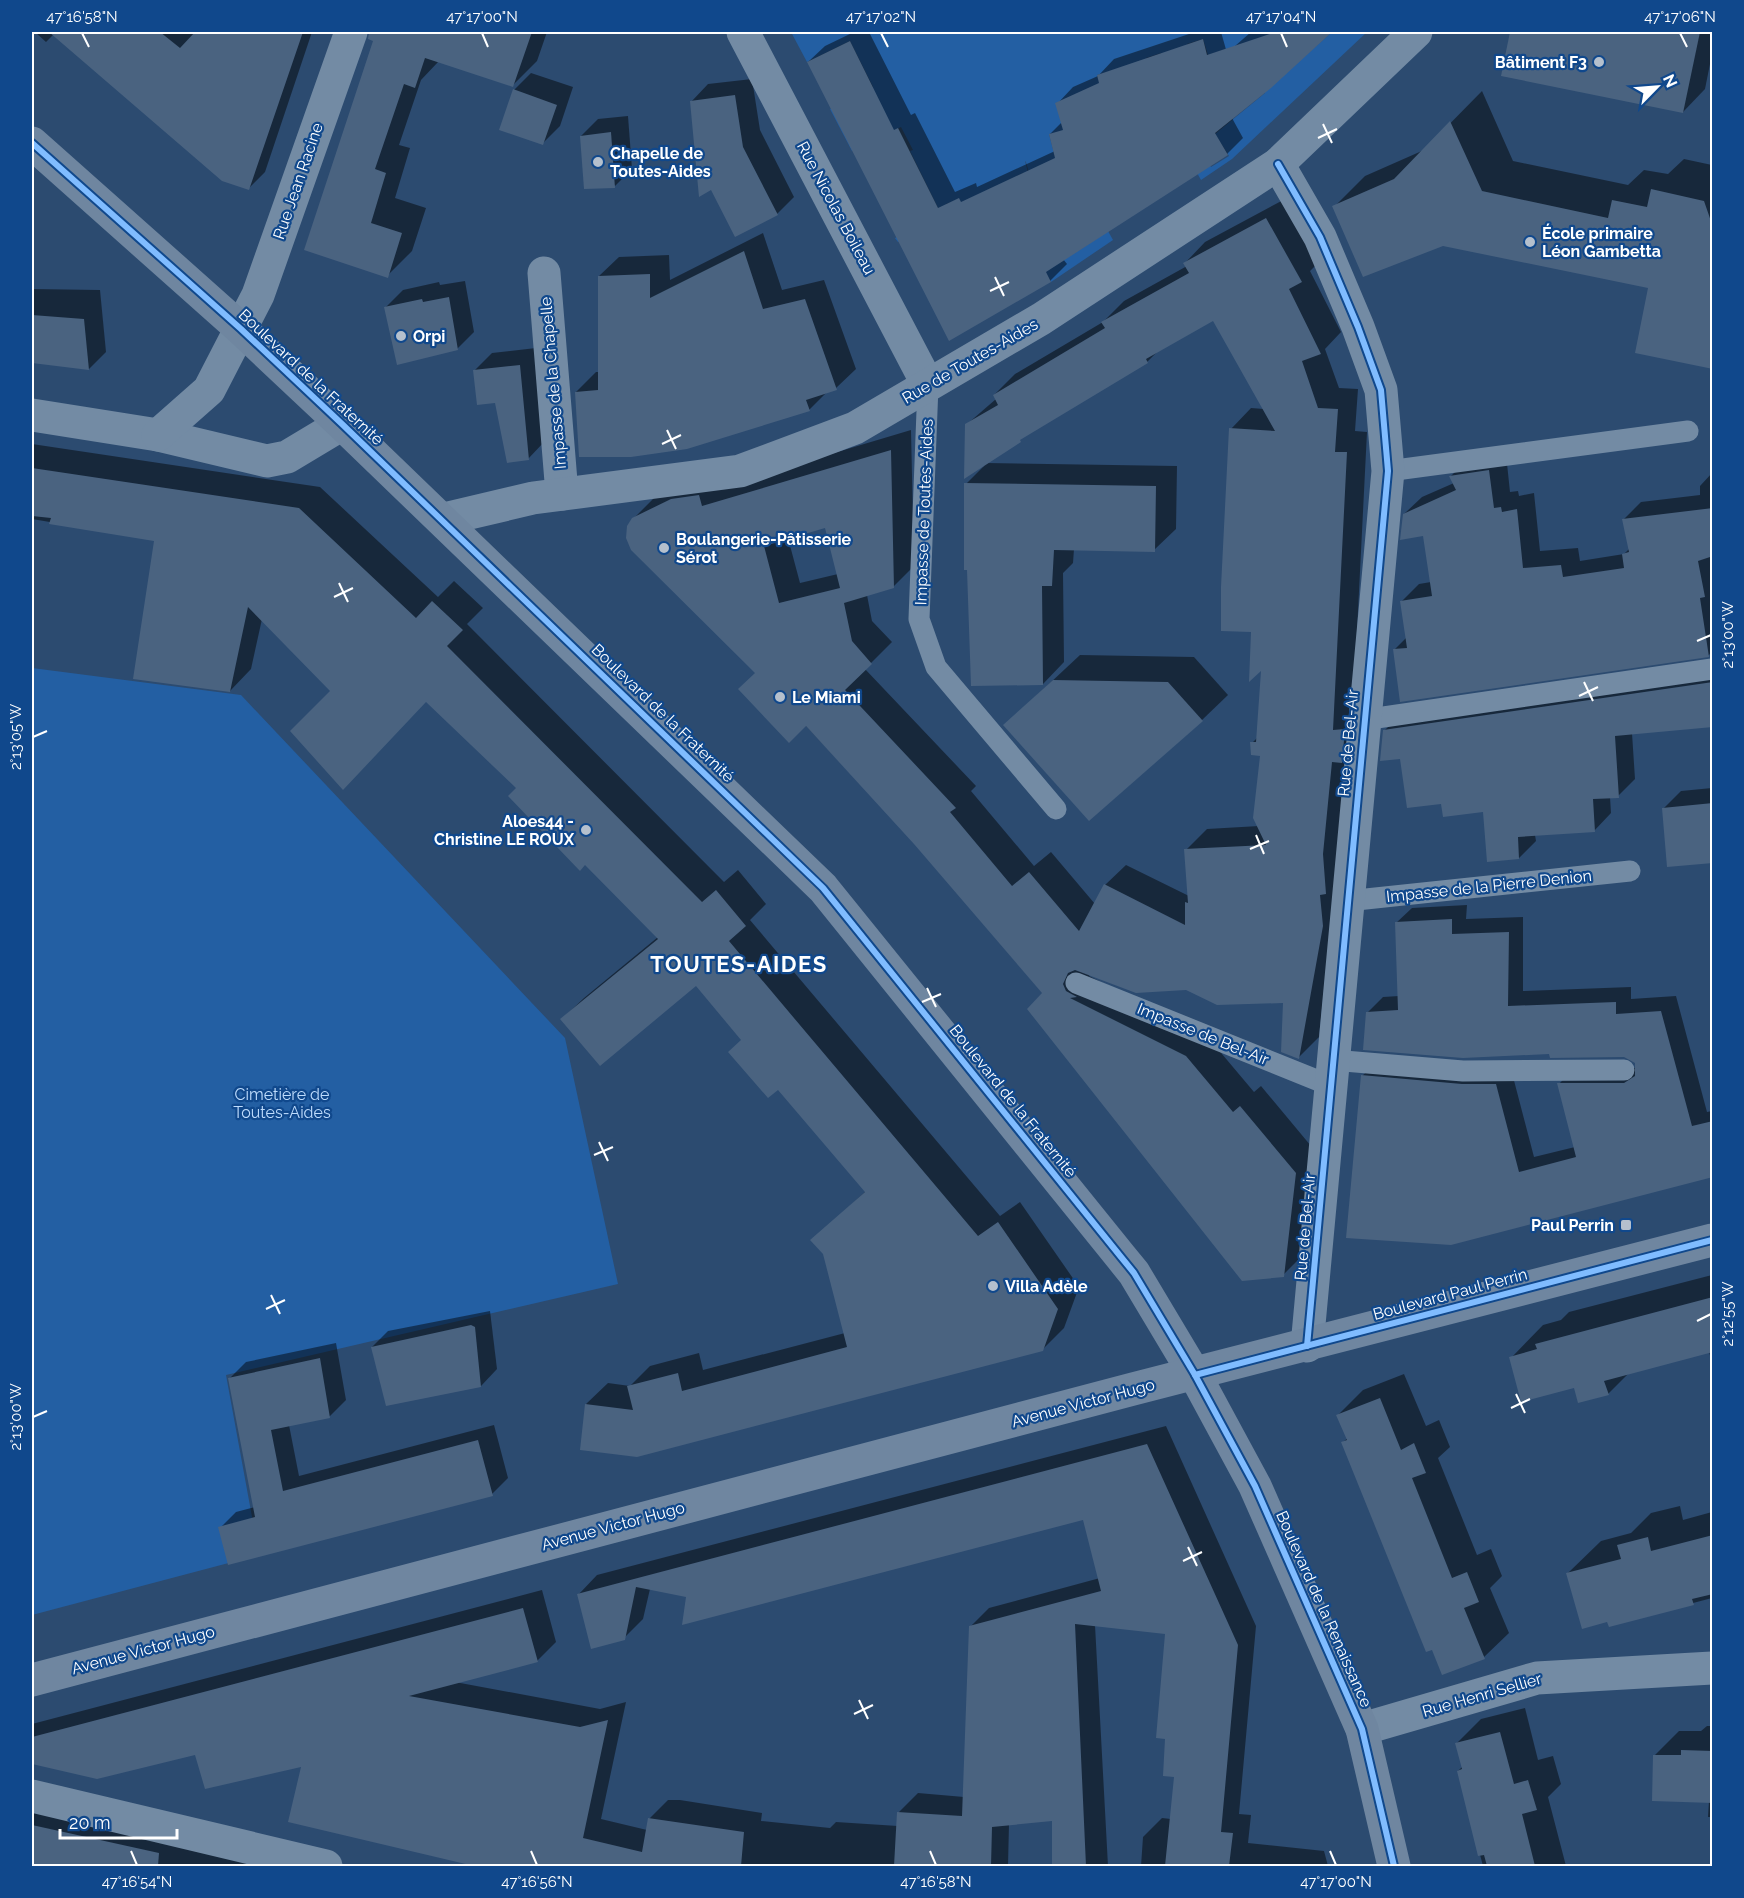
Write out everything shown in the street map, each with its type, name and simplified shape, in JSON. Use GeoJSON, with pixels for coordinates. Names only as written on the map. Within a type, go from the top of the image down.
{"type":"FeatureCollection","features":[{"type":"Feature","properties":{"kind":"main road","name":"Boulevard de la Fraternité"},"geometry":{"type":"LineString","coordinates":[[32,143],[241,329],[444,519],[823,888],[1134,1273],[1195,1375]]}},
{"type":"Feature","properties":{"kind":"main road","name":"Boulevard Paul Perrin"},"geometry":{"type":"LineString","coordinates":[[1195,1375],[1713,1240]]}},
{"type":"Feature","properties":{"kind":"main road","name":"Avenue Victor Hugo"},"geometry":{"type":"LineString","coordinates":[[32,1680],[1195,1375]]}},
{"type":"Feature","properties":{"kind":"main road","name":"Boulevard de la Renaissance"},"geometry":{"type":"LineString","coordinates":[[1195,1375],[1256,1486],[1362,1729],[1394,1866]]}},
{"type":"Feature","properties":{"kind":"street","name":"Rue Jean Racine"},"geometry":{"type":"LineString","coordinates":[[241,329],[258,296],[351,32]]}},
{"type":"Feature","properties":{"kind":"street","name":"Rue Nicolas Boileau"},"geometry":{"type":"LineString","coordinates":[[743,32],[928,385]]}},
{"type":"Feature","properties":{"kind":"street","name":"Rue de Toutes-Aides"},"geometry":{"type":"LineString","coordinates":[[444,519],[562,494],[740,471],[855,428],[1041,319],[1278,164],[1416,32]]}},
{"type":"Feature","properties":{"kind":"street","name":"Rue de Bel-Air"},"geometry":{"type":"LineString","coordinates":[[1278,164],[1320,237],[1358,327],[1381,390],[1388,471],[1306,1346]]}},
{"type":"Feature","properties":{"kind":"street","name":"Impasse de la Chapelle"},"geometry":{"type":"LineString","coordinates":[[544,273],[562,494]]}},
{"type":"Feature","properties":{"kind":"street"},"geometry":{"type":"LineString","coordinates":[[158,435],[209,390],[241,329]]}},
{"type":"Feature","properties":{"kind":"street"},"geometry":{"type":"LineString","coordinates":[[32,415],[158,435],[267,461],[287,457],[342,424]]}},
{"type":"Feature","properties":{"kind":"street","name":"Rue Henri Sellier"},"geometry":{"type":"LineString","coordinates":[[1362,1729],[1537,1678],[1713,1668]]}},
{"type":"Feature","properties":{"kind":"street"},"geometry":{"type":"LineString","coordinates":[[32,1796],[326,1866]]}},
{"type":"Feature","properties":{"kind":"lane","name":"Impasse de Toutes-Aides"},"geometry":{"type":"LineString","coordinates":[[928,385],[920,619],[936,667],[1056,809]]}},
{"type":"Feature","properties":{"kind":"lane"},"geometry":{"type":"LineString","coordinates":[[1388,471],[1688,431]]}},
{"type":"Feature","properties":{"kind":"lane"},"geometry":{"type":"LineString","coordinates":[[1363,720],[1713,669]]}},
{"type":"Feature","properties":{"kind":"lane","name":"Impasse de la Pierre Denion"},"geometry":{"type":"LineString","coordinates":[[1347,901],[1630,871]]}},
{"type":"Feature","properties":{"kind":"lane","name":"Impasse de Bel-Air"},"geometry":{"type":"LineString","coordinates":[[1076,983],[1330,1072],[1624,1070]]}},
{"type":"Feature","properties":{"kind":"green space"},"geometry":{"type":"Polygon","coordinates":[[[791,32],[1282,32],[1305,56],[1332,32],[1367,32],[1232,159],[1201,180],[1196,171],[1209,163],[1211,167],[1229,156],[1215,134],[1265,93],[1229,48],[1208,55],[1203,39],[1187,44],[1201,85],[1212,98],[1140,144],[1114,70],[1097,75],[1125,154],[1110,164],[1099,127],[1085,131],[1093,175],[1078,185],[1069,153],[1077,149],[1066,99],[1056,103],[1064,132],[1049,134],[1059,172],[1038,177],[1046,206],[1069,239],[1062,243],[1066,249],[1074,245],[1078,251],[1108,231],[1113,240],[1051,282],[1026,239],[973,268],[959,240],[988,227],[979,200],[963,207],[959,199],[946,204],[949,215],[898,242],[895,238],[941,214],[910,151],[913,150],[901,127],[890,132],[886,124],[859,138],[862,146],[852,151],[830,109],[873,87],[850,41],[807,62],[791,32]],[[1161,53],[1146,58],[1162,104],[1176,98],[1161,53]],[[1026,162],[1037,207],[1032,208],[1023,173],[1011,179],[1020,212],[1027,211],[1038,246],[1049,245],[1026,162]]]}},
{"type":"Feature","properties":{"kind":"green space","name":"Cimetière de Toutes-Aides"},"geometry":{"type":"Polygon","coordinates":[[[32,668],[241,695],[565,1038],[618,1284],[226,1375],[259,1555],[32,1615],[32,668]]]}},
{"type":"Feature","properties":{"kind":"building"},"geometry":{"type":"Polygon","coordinates":[[[49,32],[160,32],[180,48],[195,32],[303,32],[249,190],[222,181],[49,32]]]}},
{"type":"Feature","properties":{"kind":"building"},"geometry":{"type":"Polygon","coordinates":[[[369,32],[532,32],[513,87],[425,58],[415,88],[404,84],[375,169],[386,173],[371,223],[402,233],[388,278],[304,250],[373,41],[368,39],[369,32]]]}},
{"type":"Feature","properties":{"kind":"building"},"geometry":{"type":"Polygon","coordinates":[[[1276,32],[1332,32],[1271,88],[1215,133],[1228,155],[1046,272],[1051,282],[949,341],[807,62],[850,41],[894,130],[898,128],[938,208],[959,198],[961,202],[1055,158],[1049,134],[1063,130],[1055,103],[1099,83],[1097,75],[1203,39],[1207,55],[1276,32]]]}},
{"type":"Feature","properties":{"kind":"building","name":"Bâtiment F3"},"geometry":{"type":"Polygon","coordinates":[[[1510,32],[1700,32],[1683,113],[1501,76],[1510,32]]]}},
{"type":"Feature","properties":{"kind":"building"},"geometry":{"type":"Polygon","coordinates":[[[513,89],[557,105],[543,145],[499,130],[513,89]]]}},
{"type":"Feature","properties":{"kind":"building"},"geometry":{"type":"Polygon","coordinates":[[[735,95],[743,147],[778,215],[735,237],[711,190],[699,197],[690,101],[735,95]]]}},
{"type":"Feature","properties":{"kind":"building"},"geometry":{"type":"Polygon","coordinates":[[[1450,121],[1482,191],[1608,218],[1612,200],[1647,207],[1651,189],[1704,201],[1713,227],[1713,369],[1635,353],[1648,288],[1443,246],[1363,277],[1332,206],[1394,179],[1450,121]]]}},
{"type":"Feature","properties":{"kind":"building","name":"Chapelle de Toutes-Aides"},"geometry":{"type":"Polygon","coordinates":[[[611,132],[615,188],[584,189],[580,136],[611,132]]]}},
{"type":"Feature","properties":{"kind":"building"},"geometry":{"type":"Polygon","coordinates":[[[1266,218],[1302,282],[1289,289],[1321,354],[1302,361],[1318,408],[1338,409],[1335,452],[1347,452],[1333,730],[1345,729],[1342,763],[1332,762],[1323,854],[1326,894],[1320,895],[1323,926],[1299,1059],[1281,1052],[1283,1003],[1217,1005],[1186,990],[1136,993],[1075,970],[1068,973],[1063,984],[1066,991],[1077,997],[1070,998],[1186,1056],[1233,1112],[1240,1106],[1296,1173],[1284,1277],[1242,1281],[1027,1009],[1042,993],[914,844],[806,726],[789,743],[738,689],[755,673],[631,550],[626,538],[627,526],[632,518],[671,499],[699,495],[702,506],[891,450],[894,588],[844,603],[852,641],[872,664],[845,690],[956,808],[950,812],[1012,886],[1029,872],[1079,931],[1104,884],[1185,925],[1185,902],[1188,903],[1184,849],[1266,845],[1253,818],[1260,756],[1251,755],[1250,742],[1256,742],[1261,671],[1249,682],[1251,632],[1221,631],[1221,587],[1229,428],[1275,431],[1213,321],[1146,359],[1148,363],[1020,440],[1021,442],[964,479],[965,424],[998,405],[993,395],[1105,328],[1101,322],[1189,273],[1183,263],[1266,218]],[[825,528],[764,546],[779,603],[840,588],[825,528]]]}},
{"type":"Feature","properties":{"kind":"building"},"geometry":{"type":"Polygon","coordinates":[[[744,251],[763,309],[805,299],[837,390],[806,400],[810,411],[687,449],[631,457],[579,457],[575,392],[598,390],[598,276],[650,274],[650,298],[744,251]]]}},
{"type":"Feature","properties":{"kind":"building"},"geometry":{"type":"Polygon","coordinates":[[[449,297],[458,350],[397,365],[384,307],[422,299],[423,302],[449,297]]]}},
{"type":"Feature","properties":{"kind":"building"},"geometry":{"type":"Polygon","coordinates":[[[32,315],[84,319],[89,370],[32,363],[32,315]]]}},
{"type":"Feature","properties":{"kind":"building"},"geometry":{"type":"Polygon","coordinates":[[[520,365],[529,460],[507,463],[495,403],[477,405],[473,370],[520,365]]]}},
{"type":"Feature","properties":{"kind":"building"},"geometry":{"type":"Polygon","coordinates":[[[32,468],[299,508],[416,618],[432,601],[463,630],[447,646],[702,902],[716,890],[746,926],[729,941],[978,1236],[998,1222],[1058,1309],[1043,1351],[637,1457],[580,1450],[585,1404],[633,1410],[627,1386],[678,1373],[682,1391],[847,1347],[823,1254],[810,1240],[865,1192],[778,1090],[768,1098],[728,1052],[741,1040],[696,986],[600,1066],[560,1019],[658,939],[585,865],[580,871],[508,796],[516,788],[426,702],[343,790],[290,731],[330,691],[248,607],[230,692],[133,679],[154,541],[49,524],[51,518],[32,516],[32,468]]]}},
{"type":"Feature","properties":{"kind":"building"},"geometry":{"type":"Polygon","coordinates":[[[1489,470],[1494,508],[1501,507],[1502,512],[1517,509],[1523,568],[1561,565],[1563,577],[1624,568],[1622,554],[1629,552],[1622,519],[1713,508],[1713,556],[1698,561],[1705,597],[1700,598],[1709,657],[1400,702],[1393,649],[1407,648],[1400,601],[1432,596],[1423,536],[1400,540],[1403,514],[1456,490],[1449,476],[1489,470]]]}},
{"type":"Feature","properties":{"kind":"building"},"geometry":{"type":"Polygon","coordinates":[[[964,483],[1156,486],[1155,552],[1054,550],[1052,586],[1042,586],[1043,685],[971,686],[967,570],[964,570],[964,483]]]}},
{"type":"Feature","properties":{"kind":"building"},"geometry":{"type":"Polygon","coordinates":[[[1053,680],[1168,682],[1203,721],[1089,821],[1003,725],[1053,680]]]}},
{"type":"Feature","properties":{"kind":"building"},"geometry":{"type":"Polygon","coordinates":[[[1713,682],[1713,727],[1615,736],[1619,798],[1593,799],[1595,832],[1518,837],[1519,859],[1487,862],[1483,812],[1443,817],[1441,804],[1407,808],[1400,759],[1380,761],[1383,730],[1713,682]]]}},
{"type":"Feature","properties":{"kind":"building"},"geometry":{"type":"Polygon","coordinates":[[[1713,803],[1713,863],[1667,867],[1662,808],[1713,803]]]}},
{"type":"Feature","properties":{"kind":"building"},"geometry":{"type":"Polygon","coordinates":[[[1452,919],[1452,934],[1509,932],[1508,1006],[1616,1002],[1616,1014],[1661,1011],[1692,1126],[1713,1121],[1713,1177],[1451,1245],[1346,1238],[1361,1075],[1462,1084],[1496,1084],[1519,1172],[1576,1157],[1557,1083],[1624,1083],[1635,1076],[1635,1063],[1624,1057],[1550,1058],[1549,1054],[1463,1058],[1363,1050],[1366,1012],[1398,1010],[1395,922],[1452,919]]]}},
{"type":"Feature","properties":{"kind":"building"},"geometry":{"type":"Polygon","coordinates":[[[1713,1297],[1713,1352],[1604,1381],[1609,1395],[1578,1403],[1574,1388],[1521,1402],[1509,1357],[1537,1349],[1535,1344],[1713,1297]]]}},
{"type":"Feature","properties":{"kind":"building"},"geometry":{"type":"Polygon","coordinates":[[[471,1325],[475,1327],[481,1387],[386,1406],[371,1347],[471,1325]]]}},
{"type":"Feature","properties":{"kind":"building"},"geometry":{"type":"Polygon","coordinates":[[[320,1358],[330,1418],[271,1430],[283,1491],[478,1440],[493,1496],[228,1565],[218,1527],[255,1517],[228,1378],[320,1358]]]}},
{"type":"Feature","properties":{"kind":"building"},"geometry":{"type":"Polygon","coordinates":[[[1380,1398],[1401,1450],[1414,1443],[1426,1473],[1412,1478],[1452,1578],[1467,1572],[1479,1602],[1464,1608],[1485,1659],[1442,1675],[1432,1650],[1426,1652],[1341,1442],[1347,1440],[1336,1415],[1380,1398]]]}},
{"type":"Feature","properties":{"kind":"building"},"geometry":{"type":"Polygon","coordinates":[[[1147,1444],[1238,1645],[1221,1832],[1233,1833],[1229,1866],[1165,1866],[1174,1777],[1163,1776],[1165,1739],[1156,1738],[1165,1634],[1075,1624],[1086,1866],[1052,1866],[1052,1821],[992,1827],[991,1866],[894,1866],[897,1812],[962,1816],[969,1626],[1101,1591],[1083,1520],[682,1625],[686,1597],[636,1587],[625,1640],[591,1649],[577,1594],[1147,1444]]]}},
{"type":"Feature","properties":{"kind":"building"},"geometry":{"type":"Polygon","coordinates":[[[1713,1535],[1713,1594],[1692,1599],[1694,1605],[1609,1627],[1607,1622],[1582,1629],[1566,1573],[1621,1559],[1617,1545],[1648,1537],[1651,1551],[1713,1535]]]}},
{"type":"Feature","properties":{"kind":"building"},"geometry":{"type":"Polygon","coordinates":[[[523,1608],[538,1662],[409,1696],[580,1727],[608,1720],[583,1838],[642,1852],[648,1818],[744,1832],[741,1866],[474,1866],[288,1822],[301,1767],[205,1789],[195,1755],[97,1779],[32,1764],[32,1737],[523,1608]]]}},
{"type":"Feature","properties":{"kind":"building"},"geometry":{"type":"Polygon","coordinates":[[[1500,1732],[1514,1784],[1528,1780],[1537,1810],[1522,1814],[1535,1866],[1487,1866],[1484,1855],[1478,1856],[1457,1771],[1462,1769],[1455,1743],[1500,1732]]]}},
{"type":"Feature","properties":{"kind":"building"},"geometry":{"type":"Polygon","coordinates":[[[1681,1750],[1713,1751],[1713,1803],[1652,1801],[1653,1755],[1681,1755],[1681,1750]]]}},
{"type":"Feature","properties":{"kind":"building"},"geometry":{"type":"Polygon","coordinates":[[[32,1825],[159,1853],[158,1866],[32,1866],[32,1825]]]}},
{"type":"Feature","properties":{"kind":"cycle path"},"geometry":{"type":"LineString","coordinates":[[32,143],[241,329],[342,424],[823,888],[1134,1273],[1195,1375],[1255,1486],[1362,1729],[1394,1866]]}},
{"type":"Feature","properties":{"kind":"cycle path"},"geometry":{"type":"LineString","coordinates":[[1278,164],[1320,237],[1358,327],[1381,390],[1388,471],[1307,1346]]}},
{"type":"Feature","properties":{"kind":"cycle path"},"geometry":{"type":"LineString","coordinates":[[1195,1375],[1712,1240]]}},
{"type":"Feature","properties":{"kind":"place","name":"Bâtiment F3"},"geometry":{"type":"Point","coordinates":[1599,62]}},
{"type":"Feature","properties":{"kind":"place","name":"Chapelle de Toutes-Aides"},"geometry":{"type":"Point","coordinates":[598,162]}},
{"type":"Feature","properties":{"kind":"place","name":"École primaire Léon Gambetta"},"geometry":{"type":"Point","coordinates":[1530,242]}},
{"type":"Feature","properties":{"kind":"place","name":"Orpi"},"geometry":{"type":"Point","coordinates":[401,336]}},
{"type":"Feature","properties":{"kind":"place","name":"Boulangerie-Pâtisserie Sérot"},"geometry":{"type":"Point","coordinates":[664,548]}},
{"type":"Feature","properties":{"kind":"place","name":"Le Miami"},"geometry":{"type":"Point","coordinates":[780,697]}},
{"type":"Feature","properties":{"kind":"place","name":"Aloes44 - Christine LE ROUX"},"geometry":{"type":"Point","coordinates":[586,830]}},
{"type":"Feature","properties":{"kind":"place","name":"Paul Perrin"},"geometry":{"type":"Point","coordinates":[1626,1225]}},
{"type":"Feature","properties":{"kind":"place","name":"Villa Adèle"},"geometry":{"type":"Point","coordinates":[993,1286]}},
{"type":"Feature","properties":{"kind":"district","name":"TOUTES-AIDES"},"geometry":{"type":"Point","coordinates":[739,964]}}]}
